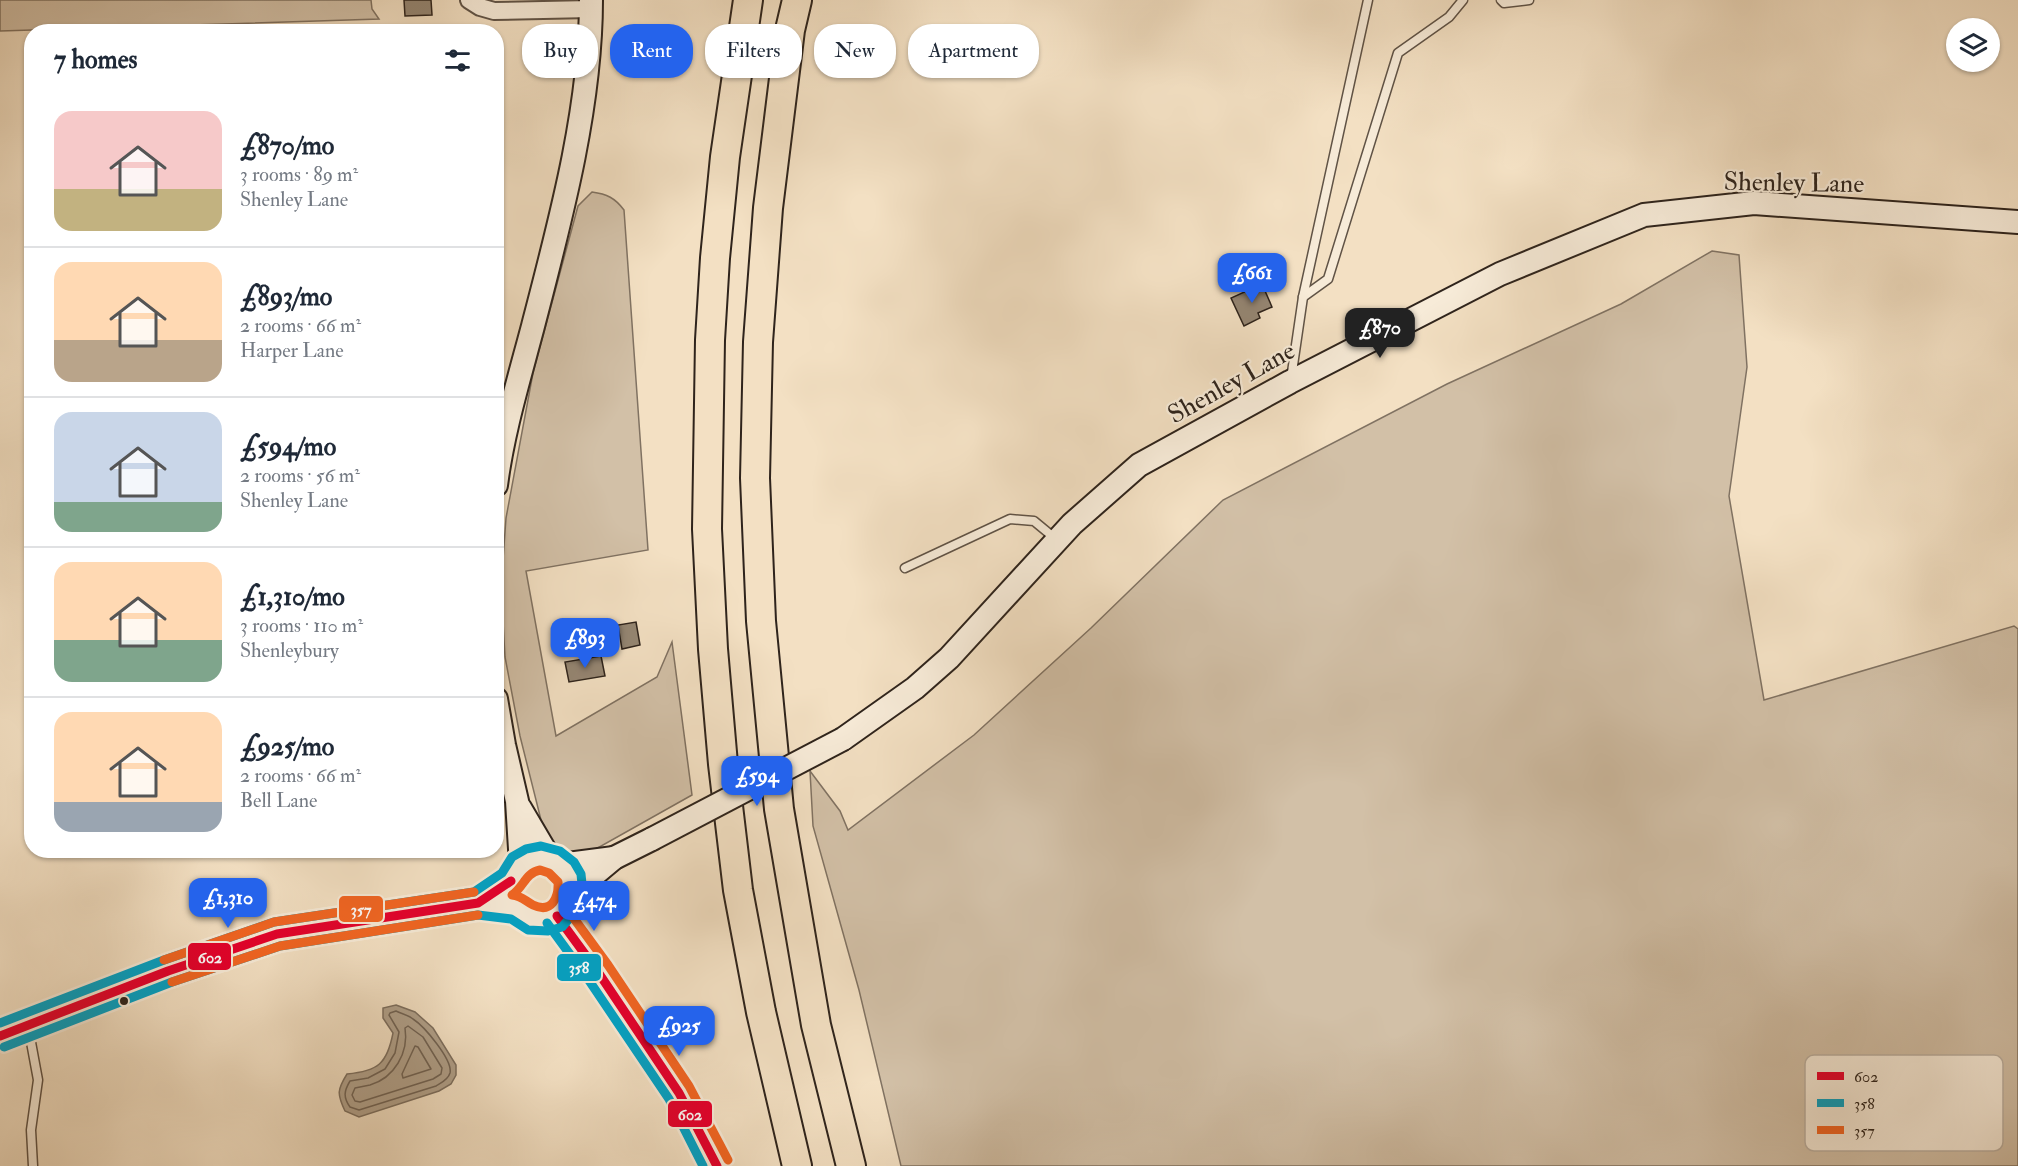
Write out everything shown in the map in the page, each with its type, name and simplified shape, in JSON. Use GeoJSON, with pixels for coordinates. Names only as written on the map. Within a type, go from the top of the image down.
{"type":"FeatureCollection","features":[{"type":"Feature","properties":{"kind":"highway"},"geometry":{"type":"LineString","coordinates":[[748,0],[725,157],[715,258],[710,340],[707,529],[713,649],[723,764],[738,891],[761,1012],[797,1166]]}},
{"type":"Feature","properties":{"kind":"highway"},"geometry":{"type":"LineString","coordinates":[[797,0],[790,30],[768,208],[758,342],[756,478],[761,621],[783,832],[816,1025],[851,1166]]}},
{"type":"Feature","properties":{"kind":"main road"},"geometry":{"type":"LineString","coordinates":[[504,434],[570,176],[581,109],[591,4]]}},
{"type":"Feature","properties":{"kind":"main road","name":"Shenley Lane"},"geometry":{"type":"LineString","coordinates":[[571,894],[614,858],[843,739],[915,688],[949,658],[1072,524],[1139,465],[1290,382],[1500,274],[1644,215],[1754,203],[2018,222]]}},
{"type":"Feature","properties":{"kind":"main road"},"geometry":{"type":"LineString","coordinates":[[504,745],[517,801],[516,873],[512,899],[516,907],[530,918],[548,919],[557,916],[568,903],[571,894],[570,878],[555,862],[517,801]]}},
{"type":"Feature","properties":{"kind":"main road"},"geometry":{"type":"LineString","coordinates":[[478,903],[530,860],[540,858],[555,862]]}},
{"type":"Feature","properties":{"kind":"main road","name":"Shenley Lane"},"geometry":{"type":"LineString","coordinates":[[555,862],[614,858]]}},
{"type":"Feature","properties":{"kind":"main road"},"geometry":{"type":"LineString","coordinates":[[0,1036],[168,971],[277,934],[478,903],[516,907]]}},
{"type":"Feature","properties":{"kind":"main road"},"geometry":{"type":"LineString","coordinates":[[557,916],[598,972],[679,1093],[717,1166]]}},
{"type":"Feature","properties":{"kind":"street"},"geometry":{"type":"LineString","coordinates":[[469,0],[480,8],[494,11],[591,4]]}},
{"type":"Feature","properties":{"kind":"lane"},"geometry":{"type":"LineString","coordinates":[[1290,382],[1304,297],[1368,0]]}},
{"type":"Feature","properties":{"kind":"lane"},"geometry":{"type":"LineString","coordinates":[[1304,297],[1328,279],[1398,53],[1449,17],[1463,0]]}},
{"type":"Feature","properties":{"kind":"lane"},"geometry":{"type":"LineString","coordinates":[[1501,0],[1504,3],[1529,0]]}},
{"type":"Feature","properties":{"kind":"lane"},"geometry":{"type":"LineString","coordinates":[[905,568],[1010,519],[1034,521],[1058,540]]}},
{"type":"Feature","properties":{"kind":"lane"},"geometry":{"type":"LineString","coordinates":[[28,1025],[38,1080],[31,1130],[33,1166]]}},
{"type":"Feature","properties":{"kind":"shaded area"},"geometry":{"type":"Polygon","coordinates":[[[0,0],[371,0],[372,9],[379,19],[221,24],[24,24],[24,30],[0,31],[0,0]]]}},
{"type":"Feature","properties":{"kind":"shaded area"},"geometry":{"type":"Polygon","coordinates":[[[592,192],[610,197],[624,210],[648,550],[526,571],[556,736],[657,677],[672,642],[692,795],[587,854],[572,855],[554,846],[541,820],[520,736],[505,657],[504,546],[506,518],[533,373],[578,206],[592,192]]]}},
{"type":"Feature","properties":{"kind":"shaded area"},"geometry":{"type":"Polygon","coordinates":[[[1712,251],[1739,255],[1747,367],[1729,496],[1764,700],[2014,626],[2018,629],[2018,1166],[901,1166],[859,990],[813,826],[810,771],[840,811],[848,830],[974,735],[1091,628],[1223,500],[1447,384],[1621,304],[1712,251]]]}},
{"type":"Feature","properties":{"kind":"water"},"geometry":{"type":"Polygon","coordinates":[[[396,1005],[415,1012],[433,1028],[456,1065],[456,1075],[451,1084],[439,1091],[359,1117],[345,1111],[339,1096],[341,1084],[347,1074],[374,1068],[384,1059],[393,1033],[383,1018],[383,1008],[396,1005]]]}},
{"type":"Feature","properties":{"kind":"building"},"geometry":{"type":"Polygon","coordinates":[[[404,0],[431,0],[432,15],[405,16],[404,0]]]}},
{"type":"Feature","properties":{"kind":"building"},"geometry":{"type":"Polygon","coordinates":[[[1262,284],[1272,307],[1258,313],[1260,318],[1244,326],[1231,298],[1262,284]]]}},
{"type":"Feature","properties":{"kind":"building"},"geometry":{"type":"Polygon","coordinates":[[[636,622],[640,645],[622,649],[618,625],[636,622]]]}},
{"type":"Feature","properties":{"kind":"building"},"geometry":{"type":"Polygon","coordinates":[[[601,656],[605,676],[569,682],[565,662],[601,656]]]}},
{"type":"Feature","properties":{"kind":"transit line","name":"358"},"geometry":{"type":"LineString","coordinates":[[0,1023],[164,960],[274,922],[474,892],[502,873],[512,857],[526,849],[541,846],[560,851],[574,862],[581,874],[583,894],[579,907],[562,927],[548,931],[528,930],[511,919],[478,915],[280,946],[172,982],[4,1047]]}},
{"type":"Feature","properties":{"kind":"transit line","name":"357"},"geometry":{"type":"LineString","coordinates":[[540,870],[549,873],[558,882],[556,898],[550,906],[533,905],[512,895],[531,874],[540,870]]}},
{"type":"Feature","properties":{"kind":"transit line","name":"602"},"geometry":{"type":"LineString","coordinates":[[0,1036],[168,971],[277,934],[478,903],[511,881]]}},
{"type":"Feature","properties":{"kind":"transit line","name":"357"},"geometry":{"type":"LineString","coordinates":[[164,960],[274,922],[474,892]]}},
{"type":"Feature","properties":{"kind":"transit line","name":"357"},"geometry":{"type":"LineString","coordinates":[[567,909],[608,965],[689,1086],[728,1160]]}},
{"type":"Feature","properties":{"kind":"transit line","name":"357"},"geometry":{"type":"LineString","coordinates":[[172,982],[280,946],[478,915]]}},
{"type":"Feature","properties":{"kind":"transit line","name":"602"},"geometry":{"type":"LineString","coordinates":[[557,916],[598,972],[679,1093],[717,1166]]}},
{"type":"Feature","properties":{"kind":"transit line","name":"358"},"geometry":{"type":"LineString","coordinates":[[547,923],[669,1099],[703,1166]]}}]}
